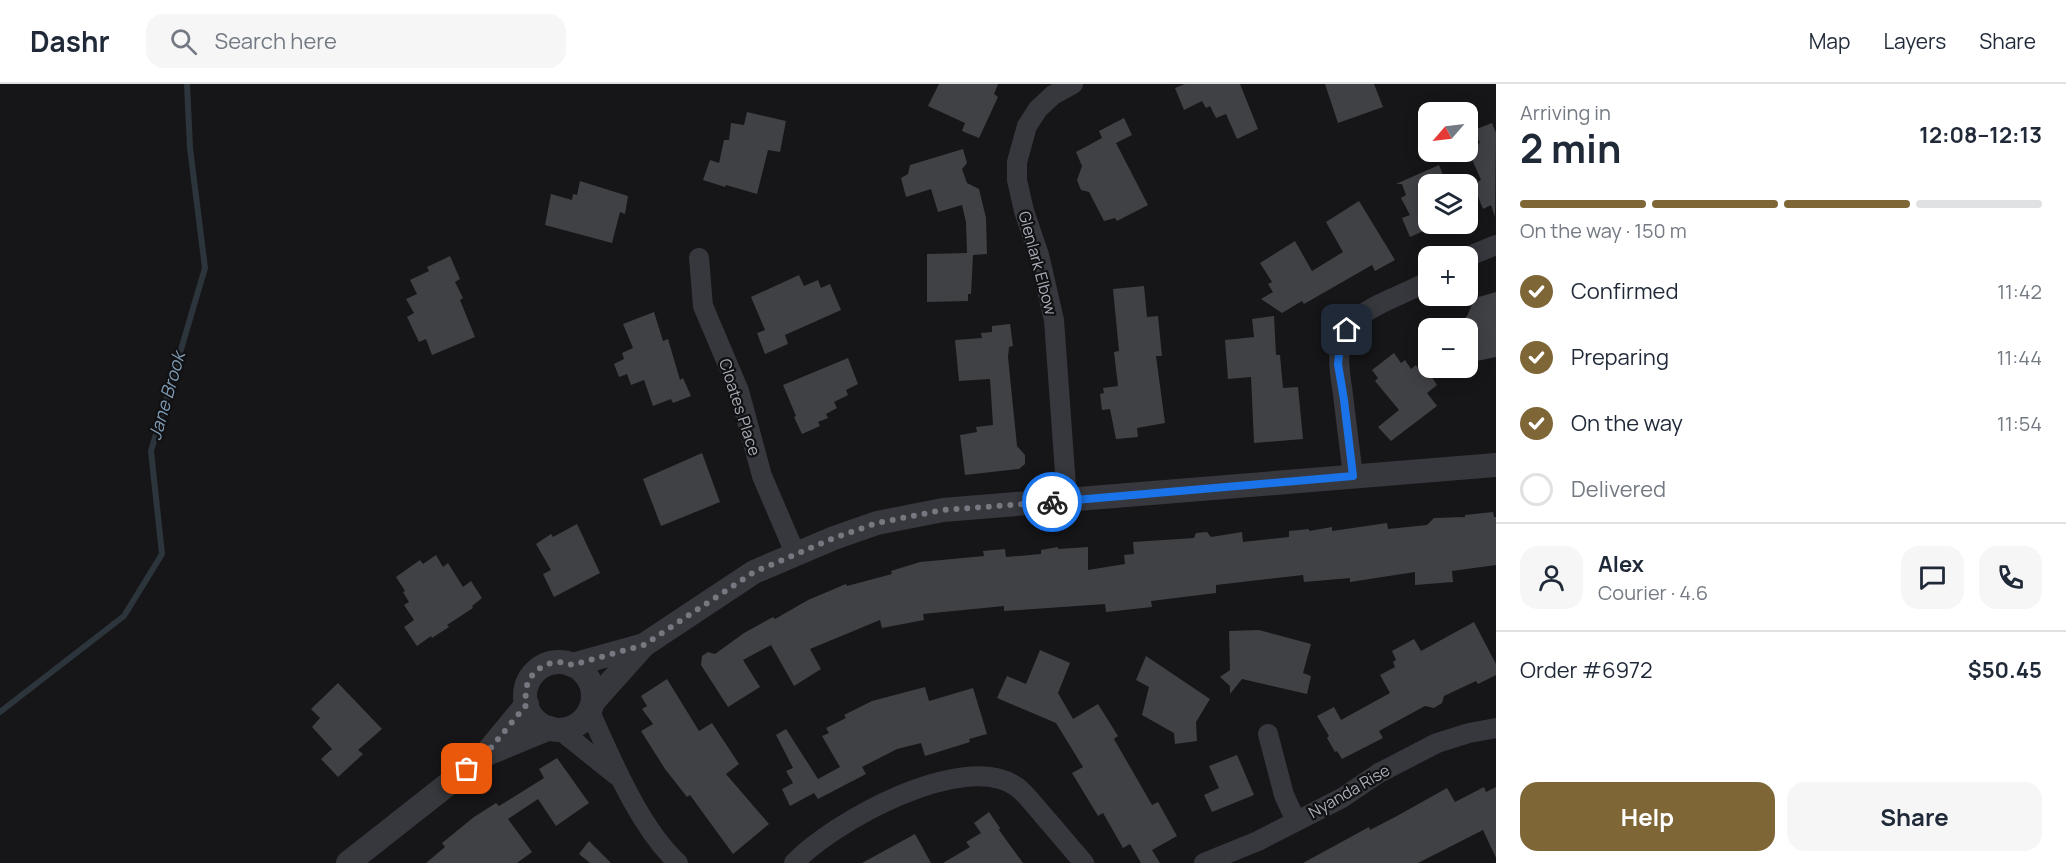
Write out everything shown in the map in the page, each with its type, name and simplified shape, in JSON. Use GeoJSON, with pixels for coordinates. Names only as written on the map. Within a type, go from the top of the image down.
{"type":"FeatureCollection","features":[{"type":"Feature","properties":{"kind":"street","name":"Glenlark Elbow"},"geometry":{"type":"LineString","coordinates":[[1067,501],[1052,310],[1039,255],[1024,211],[1017,180],[1017,162],[1027,126],[1038,109],[1053,95],[1073,84]]}},
{"type":"Feature","properties":{"kind":"street"},"geometry":{"type":"LineString","coordinates":[[1478,252],[1496,245]]}},
{"type":"Feature","properties":{"kind":"street","name":"Cloates Place"},"geometry":{"type":"LineString","coordinates":[[699,258],[703,306],[739,391],[762,476],[795,553]]}},
{"type":"Feature","properties":{"kind":"street"},"geometry":{"type":"LineString","coordinates":[[1353,476],[1338,364],[1340,346],[1347,330],[1358,318],[1418,286]]}},
{"type":"Feature","properties":{"kind":"street"},"geometry":{"type":"LineString","coordinates":[[485,755],[555,729],[578,724],[644,645],[754,572],[795,553],[877,523],[943,510],[1496,465]]}},
{"type":"Feature","properties":{"kind":"street"},"geometry":{"type":"LineString","coordinates":[[572,665],[644,645]]}},
{"type":"Feature","properties":{"kind":"street"},"geometry":{"type":"LineString","coordinates":[[621,778],[555,729],[539,723],[530,712],[525,698],[527,684],[535,672],[546,664],[565,662],[578,667],[587,676],[592,686],[591,707],[621,778],[645,821],[669,855],[678,863]]}},
{"type":"Feature","properties":{"kind":"street"},"geometry":{"type":"LineString","coordinates":[[348,863],[485,755],[527,704]]}},
{"type":"Feature","properties":{"kind":"street","name":"Nyanda Rise"},"geometry":{"type":"LineString","coordinates":[[1204,863],[1257,841],[1342,798],[1379,773],[1437,743],[1469,733],[1496,728]]}},
{"type":"Feature","properties":{"kind":"street"},"geometry":{"type":"LineString","coordinates":[[1268,734],[1284,795],[1296,821]]}},
{"type":"Feature","properties":{"kind":"street"},"geometry":{"type":"LineString","coordinates":[[794,863],[828,834],[861,813],[890,799],[950,780],[983,775],[1002,779],[1018,787],[1083,863]]}},
{"type":"Feature","properties":{"kind":"building"},"geometry":{"type":"Polygon","coordinates":[[[939,84],[998,84],[994,94],[998,97],[979,138],[962,131],[965,123],[928,106],[939,84]]]}},
{"type":"Feature","properties":{"kind":"building"},"geometry":{"type":"Polygon","coordinates":[[[1185,84],[1240,84],[1258,129],[1237,139],[1226,114],[1216,118],[1210,106],[1206,108],[1202,101],[1184,110],[1175,88],[1185,84]]]}},
{"type":"Feature","properties":{"kind":"building"},"geometry":{"type":"Polygon","coordinates":[[[1325,84],[1374,84],[1383,107],[1338,123],[1325,84]]]}},
{"type":"Feature","properties":{"kind":"building"},"geometry":{"type":"Polygon","coordinates":[[[747,112],[786,121],[780,152],[768,150],[757,194],[703,180],[710,160],[719,163],[724,140],[729,140],[731,123],[744,125],[747,112]]]}},
{"type":"Feature","properties":{"kind":"building"},"geometry":{"type":"Polygon","coordinates":[[[1124,118],[1132,135],[1116,143],[1148,205],[1117,221],[1115,218],[1104,221],[1089,192],[1081,190],[1077,180],[1082,166],[1076,152],[1102,138],[1099,131],[1124,118]]]}},
{"type":"Feature","properties":{"kind":"building"},"geometry":{"type":"Polygon","coordinates":[[[1492,123],[1496,133],[1495,217],[1491,205],[1483,209],[1478,196],[1478,182],[1481,180],[1473,162],[1478,162],[1478,144],[1480,143],[1478,128],[1492,123]]]}},
{"type":"Feature","properties":{"kind":"building"},"geometry":{"type":"Polygon","coordinates":[[[963,149],[967,163],[962,169],[967,183],[979,189],[986,218],[987,254],[973,255],[971,294],[968,294],[968,301],[927,302],[927,254],[967,253],[966,222],[962,205],[938,212],[931,189],[906,197],[901,178],[908,174],[910,165],[963,149]]]}},
{"type":"Feature","properties":{"kind":"building"},"geometry":{"type":"Polygon","coordinates":[[[1439,165],[1443,174],[1419,174],[1439,165]]]}},
{"type":"Feature","properties":{"kind":"building"},"geometry":{"type":"Polygon","coordinates":[[[1418,174],[1418,233],[1410,237],[1402,218],[1410,215],[1401,198],[1406,195],[1402,184],[1396,184],[1418,174]]]}},
{"type":"Feature","properties":{"kind":"building"},"geometry":{"type":"Polygon","coordinates":[[[580,181],[628,196],[625,214],[620,212],[612,243],[545,225],[551,194],[572,200],[573,194],[577,195],[580,181]]]}},
{"type":"Feature","properties":{"kind":"building"},"geometry":{"type":"Polygon","coordinates":[[[1359,201],[1395,260],[1375,271],[1372,265],[1304,304],[1302,301],[1282,313],[1261,299],[1273,292],[1268,284],[1272,282],[1260,263],[1295,241],[1312,271],[1343,252],[1326,222],[1359,201]]]}},
{"type":"Feature","properties":{"kind":"building"},"geometry":{"type":"Polygon","coordinates":[[[450,256],[460,279],[455,282],[463,298],[460,300],[475,337],[432,355],[426,339],[419,342],[407,317],[414,313],[406,299],[417,294],[410,280],[429,271],[427,267],[450,256]]]}},
{"type":"Feature","properties":{"kind":"building"},"geometry":{"type":"Polygon","coordinates":[[[799,275],[804,286],[818,280],[821,288],[830,284],[841,310],[785,335],[788,344],[765,354],[757,333],[765,330],[751,297],[799,275]]]}},
{"type":"Feature","properties":{"kind":"building"},"geometry":{"type":"Polygon","coordinates":[[[1144,286],[1147,317],[1158,316],[1162,356],[1156,356],[1165,423],[1137,428],[1138,437],[1116,439],[1110,409],[1102,410],[1100,394],[1104,393],[1103,388],[1118,386],[1114,352],[1119,351],[1113,289],[1144,286]]]}},
{"type":"Feature","properties":{"kind":"building"},"geometry":{"type":"Polygon","coordinates":[[[1496,292],[1496,357],[1478,361],[1478,318],[1465,318],[1471,306],[1478,306],[1478,297],[1496,292]]]}},
{"type":"Feature","properties":{"kind":"building"},"geometry":{"type":"Polygon","coordinates":[[[654,312],[663,341],[668,339],[680,380],[683,378],[691,396],[673,403],[671,399],[653,406],[644,380],[631,385],[627,374],[619,377],[614,364],[624,359],[622,353],[633,348],[623,324],[654,312]]]}},
{"type":"Feature","properties":{"kind":"building"},"geometry":{"type":"Polygon","coordinates":[[[1274,316],[1276,355],[1280,355],[1283,388],[1298,387],[1303,439],[1254,443],[1251,377],[1228,379],[1225,340],[1254,337],[1252,319],[1274,316]]]}},
{"type":"Feature","properties":{"kind":"building"},"geometry":{"type":"Polygon","coordinates":[[[1010,324],[1013,346],[1009,347],[1008,357],[1017,446],[1025,455],[1025,464],[1019,469],[965,475],[960,435],[977,432],[976,427],[993,425],[990,379],[959,381],[955,340],[982,338],[981,333],[992,332],[992,326],[1010,324]]]}},
{"type":"Feature","properties":{"kind":"building"},"geometry":{"type":"Polygon","coordinates":[[[1394,353],[1401,363],[1405,360],[1411,369],[1416,365],[1418,378],[1432,378],[1437,385],[1427,393],[1437,406],[1391,441],[1378,427],[1399,410],[1375,381],[1378,378],[1372,370],[1394,353]]]}},
{"type":"Feature","properties":{"kind":"building"},"geometry":{"type":"Polygon","coordinates":[[[848,358],[858,384],[846,390],[848,395],[834,402],[837,408],[826,414],[828,418],[818,422],[820,426],[802,434],[783,385],[848,358]]]}},
{"type":"Feature","properties":{"kind":"building"},"geometry":{"type":"Polygon","coordinates":[[[702,453],[720,502],[661,526],[643,479],[702,453]]]}},
{"type":"Feature","properties":{"kind":"building"},"geometry":{"type":"Polygon","coordinates":[[[1493,512],[1496,517],[1496,565],[1452,571],[1453,582],[1415,585],[1415,572],[1350,582],[1350,578],[1304,582],[1303,575],[1216,585],[1216,593],[1151,601],[1152,607],[1106,612],[1105,604],[1004,611],[1004,606],[923,614],[924,620],[882,628],[880,620],[810,649],[821,669],[794,686],[771,645],[743,660],[760,687],[728,707],[701,665],[702,656],[708,652],[715,654],[744,633],[808,600],[846,584],[847,586],[892,574],[891,571],[920,562],[984,556],[983,551],[1005,549],[1006,557],[1041,554],[1041,550],[1058,547],[1058,549],[1088,547],[1088,570],[1125,564],[1124,555],[1134,554],[1133,542],[1194,538],[1196,533],[1207,532],[1211,537],[1242,532],[1243,542],[1289,537],[1289,531],[1309,529],[1309,531],[1332,527],[1332,531],[1387,523],[1388,529],[1427,525],[1434,518],[1465,517],[1465,515],[1493,512]]]}},
{"type":"Feature","properties":{"kind":"building"},"geometry":{"type":"Polygon","coordinates":[[[577,524],[600,573],[554,597],[543,574],[551,570],[536,544],[551,534],[553,537],[577,524]]]}},
{"type":"Feature","properties":{"kind":"building"},"geometry":{"type":"Polygon","coordinates":[[[436,555],[443,567],[448,563],[463,587],[471,581],[482,598],[472,606],[473,608],[447,625],[449,627],[417,646],[404,627],[414,620],[404,605],[409,602],[396,577],[420,560],[423,564],[436,555]]]}},
{"type":"Feature","properties":{"kind":"building"},"geometry":{"type":"Polygon","coordinates":[[[1474,622],[1496,664],[1496,675],[1478,684],[1476,681],[1444,696],[1442,703],[1434,708],[1425,706],[1379,731],[1383,738],[1342,759],[1337,751],[1335,752],[1317,716],[1334,707],[1341,720],[1390,693],[1380,675],[1395,667],[1393,662],[1396,660],[1392,651],[1414,639],[1421,651],[1474,622]]]}},
{"type":"Feature","properties":{"kind":"building"},"geometry":{"type":"Polygon","coordinates":[[[1259,630],[1311,644],[1303,673],[1311,676],[1307,694],[1242,679],[1230,694],[1230,686],[1220,677],[1230,670],[1229,631],[1259,630]]]}},
{"type":"Feature","properties":{"kind":"building"},"geometry":{"type":"Polygon","coordinates":[[[1040,650],[1070,663],[1058,693],[1073,719],[1098,704],[1118,736],[1114,739],[1152,805],[1158,802],[1177,836],[1152,850],[1160,863],[1141,863],[1130,844],[1123,848],[1103,813],[1098,816],[1072,773],[1083,767],[1056,723],[997,698],[1007,676],[1026,684],[1040,650]]]}},
{"type":"Feature","properties":{"kind":"building"},"geometry":{"type":"Polygon","coordinates":[[[1146,656],[1210,699],[1196,722],[1197,741],[1175,744],[1174,733],[1142,715],[1149,687],[1136,680],[1146,656]]]}},
{"type":"Feature","properties":{"kind":"building"},"geometry":{"type":"Polygon","coordinates":[[[667,679],[699,731],[712,723],[739,764],[726,774],[769,824],[733,854],[690,795],[687,797],[665,769],[641,731],[653,724],[642,709],[647,706],[641,696],[667,679]]]}},
{"type":"Feature","properties":{"kind":"building"},"geometry":{"type":"Polygon","coordinates":[[[338,683],[382,729],[358,750],[363,754],[338,777],[321,759],[332,749],[312,727],[320,718],[311,709],[338,683]]]}},
{"type":"Feature","properties":{"kind":"building"},"geometry":{"type":"Polygon","coordinates":[[[925,687],[929,701],[973,688],[987,734],[969,739],[970,742],[925,756],[921,743],[897,749],[862,767],[866,774],[818,799],[814,793],[790,806],[782,789],[793,783],[786,771],[793,768],[776,735],[786,729],[818,779],[840,767],[822,736],[829,733],[826,728],[846,718],[844,715],[872,701],[925,687]]]}},
{"type":"Feature","properties":{"kind":"building"},"geometry":{"type":"Polygon","coordinates":[[[1237,755],[1254,795],[1212,812],[1204,795],[1219,788],[1209,766],[1237,755]]]}},
{"type":"Feature","properties":{"kind":"building"},"geometry":{"type":"Polygon","coordinates":[[[557,758],[589,803],[556,826],[538,799],[508,819],[532,852],[517,863],[426,863],[445,847],[442,843],[474,817],[496,803],[499,806],[544,778],[539,769],[557,758]]]}},
{"type":"Feature","properties":{"kind":"building"},"geometry":{"type":"Polygon","coordinates":[[[1484,787],[1486,792],[1496,787],[1496,858],[1483,830],[1418,863],[1303,863],[1447,788],[1455,802],[1484,787]]]}},
{"type":"Feature","properties":{"kind":"building"},"geometry":{"type":"Polygon","coordinates":[[[989,812],[1023,863],[943,863],[970,847],[966,842],[981,833],[974,823],[989,812]]]}},
{"type":"Feature","properties":{"kind":"building"},"geometry":{"type":"Polygon","coordinates":[[[915,834],[931,863],[862,863],[915,834]]]}},
{"type":"Feature","properties":{"kind":"building"},"geometry":{"type":"Polygon","coordinates":[[[589,841],[611,863],[590,863],[579,854],[589,841]]]}},
{"type":"Feature","properties":{"kind":"waterway","name":"Jane Brook"},"geometry":{"type":"LineString","coordinates":[[0,712],[124,616],[162,554],[151,451],[205,268],[190,148],[187,84]]}},
{"type":"Feature","properties":{"kind":"way so far"},"geometry":{"type":"LineString","coordinates":[[467,769],[485,755],[527,704],[525,698],[527,684],[535,672],[546,664],[565,662],[572,665],[644,645],[754,572],[795,553],[877,523],[943,510],[1052,502]]}},
{"type":"Feature","properties":{"kind":"route"},"geometry":{"type":"LineString","coordinates":[[1052,502],[1353,476],[1338,364],[1340,346],[1347,330]]}}]}
